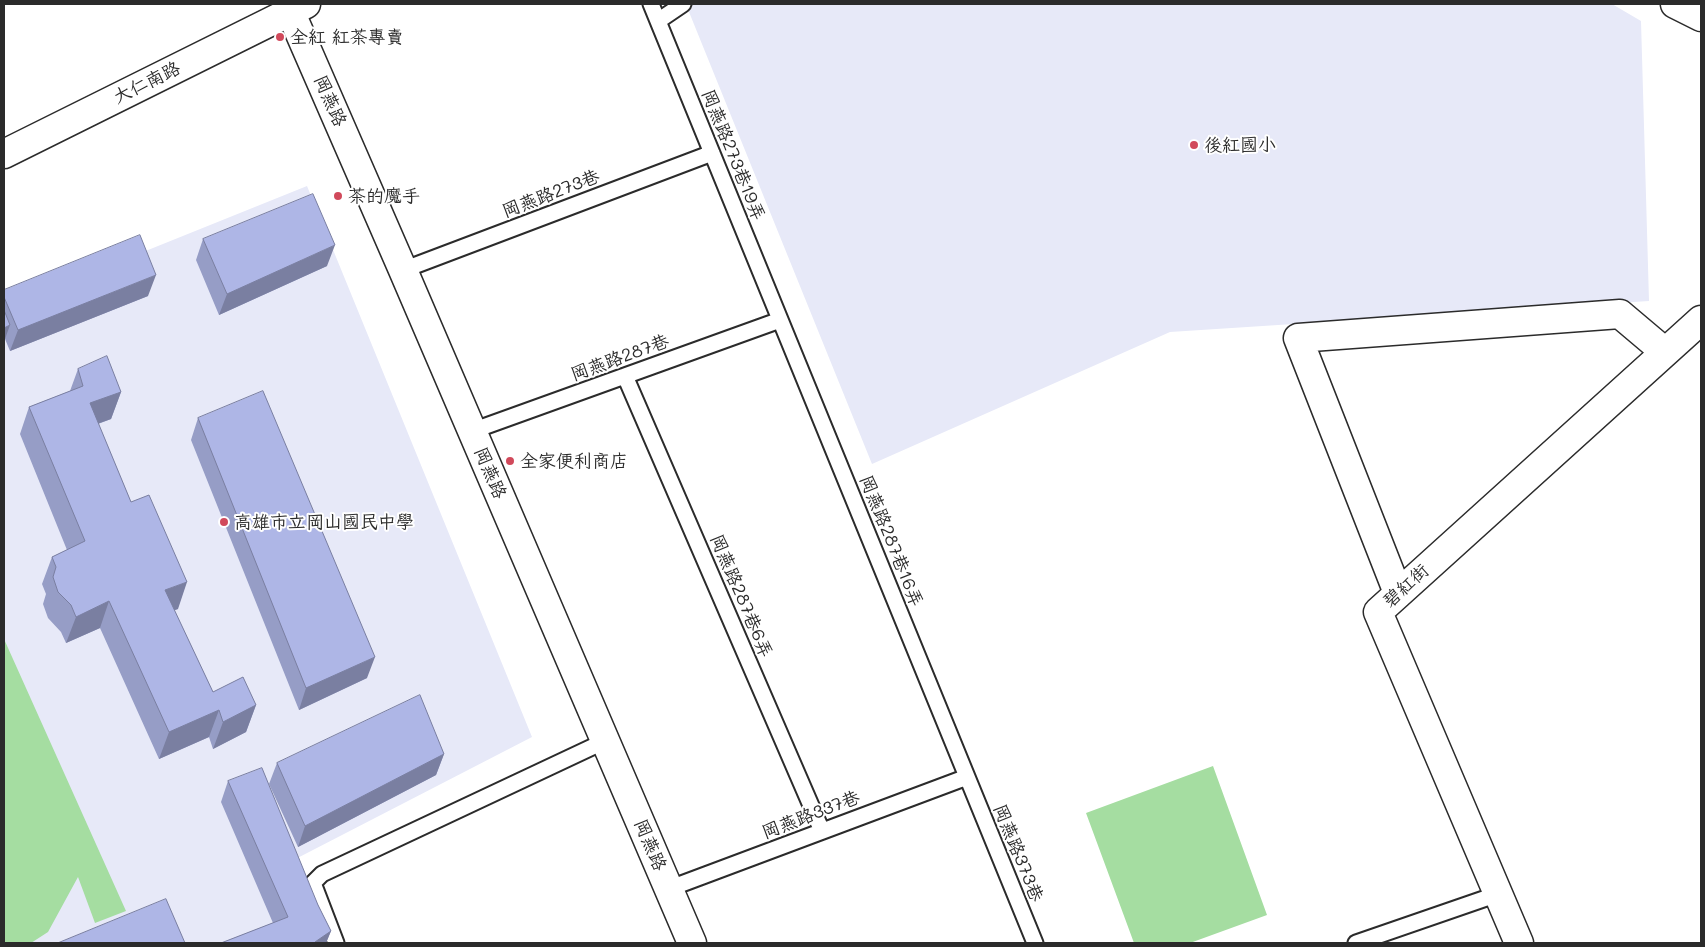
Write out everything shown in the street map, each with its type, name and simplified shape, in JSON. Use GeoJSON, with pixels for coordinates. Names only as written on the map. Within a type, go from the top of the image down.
{"type":"FeatureCollection","features":[{"type":"Feature","properties":{"kind":"street"},"geometry":{"type":"LineString","coordinates":[[1675,4],[1701,17]]}},
{"type":"Feature","properties":{"kind":"street","name":"大仁南路"},"geometry":{"type":"LineString","coordinates":[[4,154],[294,6]]}},
{"type":"Feature","properties":{"kind":"street","name":"岡燕路"},"geometry":{"type":"LineString","coordinates":[[294,6],[403,270],[692,943]]}},
{"type":"Feature","properties":{"kind":"street"},"geometry":{"type":"LineString","coordinates":[[1398,593],[1298,338],[1620,314],[1666,352]]}},
{"type":"Feature","properties":{"kind":"street","name":"碧紅街"},"geometry":{"type":"LineString","coordinates":[[1519,943],[1378,612],[1701,320]]}},
{"type":"Feature","properties":{"kind":"lane","name":"岡燕路273巷19弄"},"geometry":{"type":"LineString","coordinates":[[651,4],[780,320]]}},
{"type":"Feature","properties":{"kind":"lane"},"geometry":{"type":"LineString","coordinates":[[658,21],[682,4]]}},
{"type":"Feature","properties":{"kind":"lane","name":"岡燕路273巷"},"geometry":{"type":"LineString","coordinates":[[403,270],[712,153]]}},
{"type":"Feature","properties":{"kind":"lane","name":"岡燕路287巷"},"geometry":{"type":"LineString","coordinates":[[472,431],[780,320]]}},
{"type":"Feature","properties":{"kind":"lane","name":"岡燕路287巷16弄"},"geometry":{"type":"LineString","coordinates":[[780,320],[967,777]]}},
{"type":"Feature","properties":{"kind":"lane","name":"岡燕路287巷6弄"},"geometry":{"type":"LineString","coordinates":[[625,376],[822,831]]}},
{"type":"Feature","properties":{"kind":"lane"},"geometry":{"type":"LineString","coordinates":[[336,943],[313,883],[322,874],[605,741]]}},
{"type":"Feature","properties":{"kind":"lane","name":"岡燕路337巷"},"geometry":{"type":"LineString","coordinates":[[668,889],[967,777]]}},
{"type":"Feature","properties":{"kind":"lane","name":"岡燕路373巷"},"geometry":{"type":"LineString","coordinates":[[967,777],[1035,943]]}},
{"type":"Feature","properties":{"kind":"lane"},"geometry":{"type":"LineString","coordinates":[[1356,943],[1498,894]]}},
{"type":"Feature","properties":{"kind":"shaded area","name":"後紅國小"},"geometry":{"type":"Polygon","coordinates":[[[692,4],[1612,4],[1641,21],[1649,301],[1170,332],[872,464],[687,7],[692,4]]]}},
{"type":"Feature","properties":{"kind":"shaded area","name":"高雄市立岡山國民中學"},"geometry":{"type":"Polygon","coordinates":[[[307,186],[532,737],[280,867],[319,943],[4,943],[4,308],[307,186]]]}},
{"type":"Feature","properties":{"kind":"green space"},"geometry":{"type":"Polygon","coordinates":[[[4,639],[126,911],[95,923],[78,877],[48,932],[31,943],[4,943],[4,639]]]}},
{"type":"Feature","properties":{"kind":"green space"},"geometry":{"type":"Polygon","coordinates":[[[1213,766],[1267,915],[1190,943],[1134,943],[1086,813],[1213,766]]]}},
{"type":"Feature","properties":{"kind":"building"},"geometry":{"type":"Polygon","coordinates":[[[313,194],[335,245],[227,294],[203,239],[313,194]]]}},
{"type":"Feature","properties":{"kind":"building"},"geometry":{"type":"Polygon","coordinates":[[[140,235],[156,275],[18,330],[4,297],[4,290],[140,235]]]}},
{"type":"Feature","properties":{"kind":"building"},"geometry":{"type":"Polygon","coordinates":[[[4,310],[10,325],[4,328],[4,310]]]}},
{"type":"Feature","properties":{"kind":"building"},"geometry":{"type":"Polygon","coordinates":[[[107,356],[121,392],[90,403],[131,502],[149,495],[187,582],[165,590],[213,692],[243,677],[256,705],[223,722],[219,710],[169,732],[109,601],[76,617],[71,605],[58,592],[53,577],[56,567],[52,557],[85,541],[29,407],[83,386],[78,369],[107,356]]]}},
{"type":"Feature","properties":{"kind":"building"},"geometry":{"type":"Polygon","coordinates":[[[263,391],[375,657],[306,688],[198,418],[263,391]]]}},
{"type":"Feature","properties":{"kind":"building"},"geometry":{"type":"Polygon","coordinates":[[[420,695],[444,754],[305,826],[277,763],[420,695]]]}},
{"type":"Feature","properties":{"kind":"building"},"geometry":{"type":"Polygon","coordinates":[[[262,768],[318,905],[331,931],[315,943],[221,943],[288,917],[228,781],[262,768]]]}},
{"type":"Feature","properties":{"kind":"building"},"geometry":{"type":"Polygon","coordinates":[[[166,899],[185,943],[58,943],[166,899]]]}},
{"type":"Feature","properties":{"kind":"place","name":"全紅 紅茶專賣"},"geometry":{"type":"Point","coordinates":[280,37]}},
{"type":"Feature","properties":{"kind":"place","name":"後紅國小"},"geometry":{"type":"Point","coordinates":[1194,145]}},
{"type":"Feature","properties":{"kind":"place","name":"茶的魔手"},"geometry":{"type":"Point","coordinates":[338,196]}},
{"type":"Feature","properties":{"kind":"place","name":"全家便利商店"},"geometry":{"type":"Point","coordinates":[510,461]}},
{"type":"Feature","properties":{"kind":"place","name":"高雄市立岡山國民中學"},"geometry":{"type":"Point","coordinates":[224,522]}}]}
